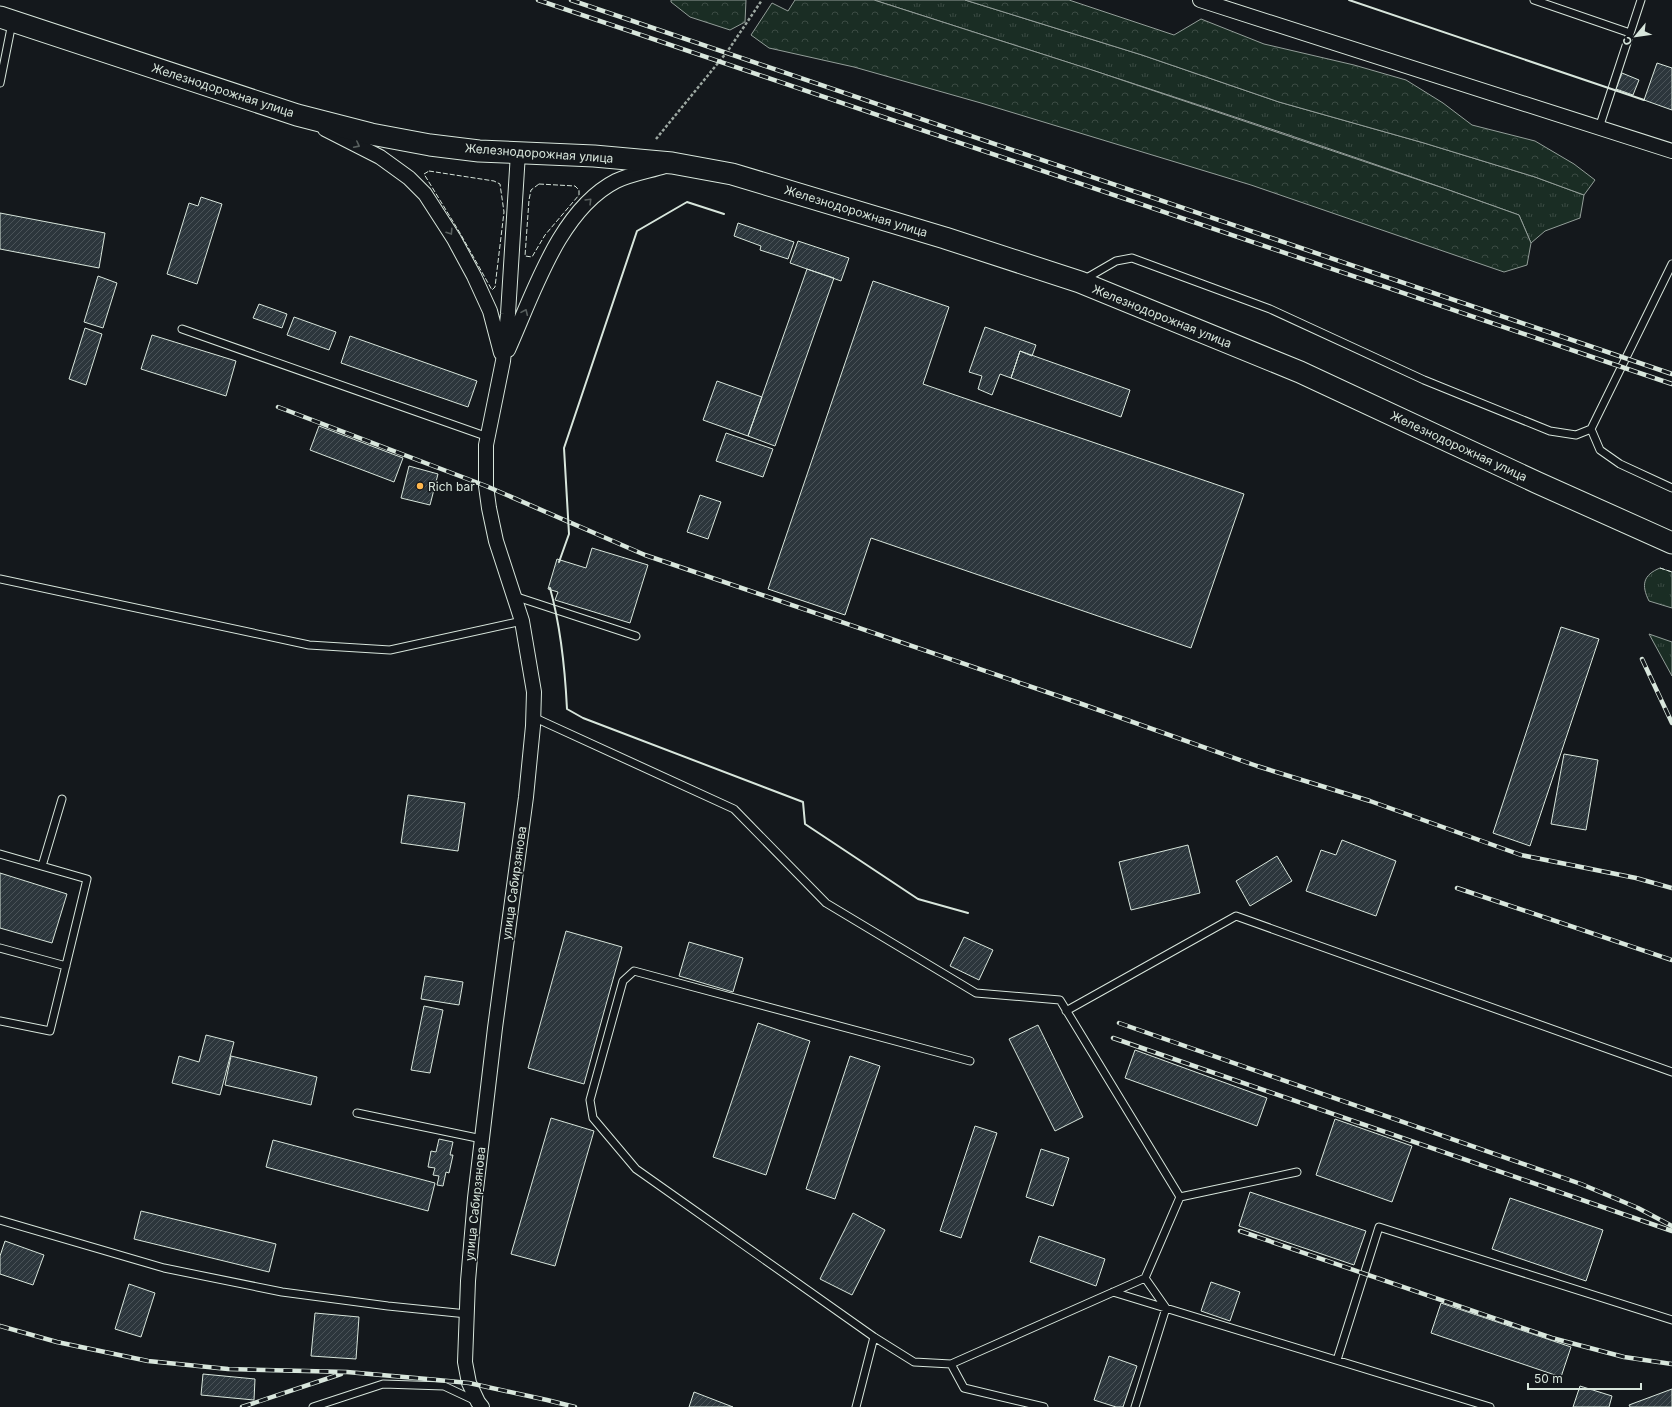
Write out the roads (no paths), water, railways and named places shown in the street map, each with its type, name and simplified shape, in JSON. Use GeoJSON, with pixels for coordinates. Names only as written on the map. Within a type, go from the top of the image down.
{"type":"FeatureCollection","features":[{"type":"Feature","properties":{"kind":"main road","name":"Железнодорожная улица"},"geometry":{"type":"LineString","coordinates":[[6,19],[297,115],[371,134],[430,145],[479,151],[594,156],[672,163],[732,174],[945,238],[1080,282],[1300,372],[1538,483],[1672,543]]}},
{"type":"Feature","properties":{"kind":"street"},"geometry":{"type":"LineString","coordinates":[[1200,0],[1672,151]]}},
{"type":"Feature","properties":{"kind":"street"},"geometry":{"type":"LineString","coordinates":[[297,115],[380,157],[409,178],[425,194],[454,239],[474,276],[490,311],[503,361]]}},
{"type":"Feature","properties":{"kind":"street"},"geometry":{"type":"LineString","coordinates":[[503,361],[508,314],[518,153]]}},
{"type":"Feature","properties":{"kind":"street"},"geometry":{"type":"LineString","coordinates":[[503,361],[557,241],[575,215],[592,197],[616,181],[672,163]]}},
{"type":"Feature","properties":{"kind":"street","name":"улица Сабирзянова"},"geometry":{"type":"LineString","coordinates":[[480,1405],[469,1383],[465,1362],[468,1281],[495,1028],[526,797],[534,692],[522,621],[496,541],[488,508],[486,486],[486,445],[503,361]]}},
{"type":"Feature","properties":{"kind":"lane"},"geometry":{"type":"LineString","coordinates":[[1534,0],[1630,33]]}},
{"type":"Feature","properties":{"kind":"lane"},"geometry":{"type":"LineString","coordinates":[[1599,128],[1641,0]]}},
{"type":"Feature","properties":{"kind":"lane"},"geometry":{"type":"LineString","coordinates":[[0,83],[6,19]]}},
{"type":"Feature","properties":{"kind":"lane"},"geometry":{"type":"LineString","coordinates":[[1080,282],[1116,261],[1132,258],[1270,309],[1424,380],[1550,431],[1576,436],[1591,429],[1672,264]]}},
{"type":"Feature","properties":{"kind":"lane"},"geometry":{"type":"LineString","coordinates":[[182,329],[488,437]]}},
{"type":"Feature","properties":{"kind":"lane"},"geometry":{"type":"LineString","coordinates":[[1591,429],[1600,450],[1620,464],[1672,488]]}},
{"type":"Feature","properties":{"kind":"lane"},"geometry":{"type":"LineString","coordinates":[[0,579],[309,645],[390,650],[522,621]]}},
{"type":"Feature","properties":{"kind":"lane"},"geometry":{"type":"LineString","coordinates":[[514,596],[636,636]]}},
{"type":"Feature","properties":{"kind":"lane"},"geometry":{"type":"LineString","coordinates":[[533,717],[734,809],[826,903],[976,993],[1060,1000],[1180,1197]]}},
{"type":"Feature","properties":{"kind":"lane"},"geometry":{"type":"LineString","coordinates":[[42,866],[62,799]]}},
{"type":"Feature","properties":{"kind":"lane"},"geometry":{"type":"LineString","coordinates":[[0,854],[87,879],[50,1031],[0,1021]]}},
{"type":"Feature","properties":{"kind":"lane"},"geometry":{"type":"LineString","coordinates":[[1066,1011],[1236,916],[1672,1072]]}},
{"type":"Feature","properties":{"kind":"lane"},"geometry":{"type":"LineString","coordinates":[[0,948],[66,966]]}},
{"type":"Feature","properties":{"kind":"lane"},"geometry":{"type":"LineString","coordinates":[[970,1061],[634,971],[623,981],[590,1100],[593,1118],[636,1169],[874,1337],[914,1362],[951,1364],[1145,1278],[1180,1197]]}},
{"type":"Feature","properties":{"kind":"lane"},"geometry":{"type":"LineString","coordinates":[[357,1113],[482,1139]]}},
{"type":"Feature","properties":{"kind":"lane"},"geometry":{"type":"LineString","coordinates":[[1180,1197],[1297,1172]]}},
{"type":"Feature","properties":{"kind":"lane"},"geometry":{"type":"LineString","coordinates":[[0,1220],[164,1268],[282,1292],[388,1306],[467,1314]]}},
{"type":"Feature","properties":{"kind":"lane"},"geometry":{"type":"LineString","coordinates":[[1337,1360],[1379,1227],[1672,1320]]}},
{"type":"Feature","properties":{"kind":"lane"},"geometry":{"type":"LineString","coordinates":[[1145,1278],[1166,1308]]}},
{"type":"Feature","properties":{"kind":"lane"},"geometry":{"type":"LineString","coordinates":[[1113,1292],[1490,1407]]}},
{"type":"Feature","properties":{"kind":"lane"},"geometry":{"type":"LineString","coordinates":[[1135,1407],[1166,1308]]}},
{"type":"Feature","properties":{"kind":"lane"},"geometry":{"type":"LineString","coordinates":[[856,1407],[874,1337]]}},
{"type":"Feature","properties":{"kind":"lane"},"geometry":{"type":"LineString","coordinates":[[951,1364],[964,1388],[1044,1407]]}},
{"type":"Feature","properties":{"kind":"lane"},"geometry":{"type":"LineString","coordinates":[[312,1407],[383,1384],[444,1386],[480,1405]]}},
{"type":"Feature","properties":{"kind":"railway"},"geometry":{"type":"LineString","coordinates":[[538,0],[1672,384]]}},
{"type":"Feature","properties":{"kind":"railway"},"geometry":{"type":"LineString","coordinates":[[571,0],[1672,374]]}},
{"type":"Feature","properties":{"kind":"railway"},"geometry":{"type":"LineString","coordinates":[[278,407],[486,486],[645,555],[1079,703],[1257,766],[1370,801],[1521,855],[1636,878],[1672,888]]}},
{"type":"Feature","properties":{"kind":"railway"},"geometry":{"type":"LineString","coordinates":[[1642,659],[1672,723]]}},
{"type":"Feature","properties":{"kind":"railway"},"geometry":{"type":"LineString","coordinates":[[1457,888],[1672,960]]}},
{"type":"Feature","properties":{"kind":"railway"},"geometry":{"type":"LineString","coordinates":[[1119,1023],[1581,1184],[1638,1208],[1672,1226]]}},
{"type":"Feature","properties":{"kind":"railway"},"geometry":{"type":"LineString","coordinates":[[1113,1038],[1672,1231]]}},
{"type":"Feature","properties":{"kind":"railway"},"geometry":{"type":"LineString","coordinates":[[1240,1231],[1552,1338],[1624,1357],[1672,1364]]}},
{"type":"Feature","properties":{"kind":"railway"},"geometry":{"type":"LineString","coordinates":[[0,1326],[57,1342],[148,1361],[228,1369],[347,1372],[469,1383],[575,1407]]}},
{"type":"Feature","properties":{"kind":"railway"},"geometry":{"type":"LineString","coordinates":[[242,1407],[341,1374]]}},
{"type":"Feature","properties":{"kind":"place","name":"Rich bar"},"geometry":{"type":"Point","coordinates":[420,486]}}]}
